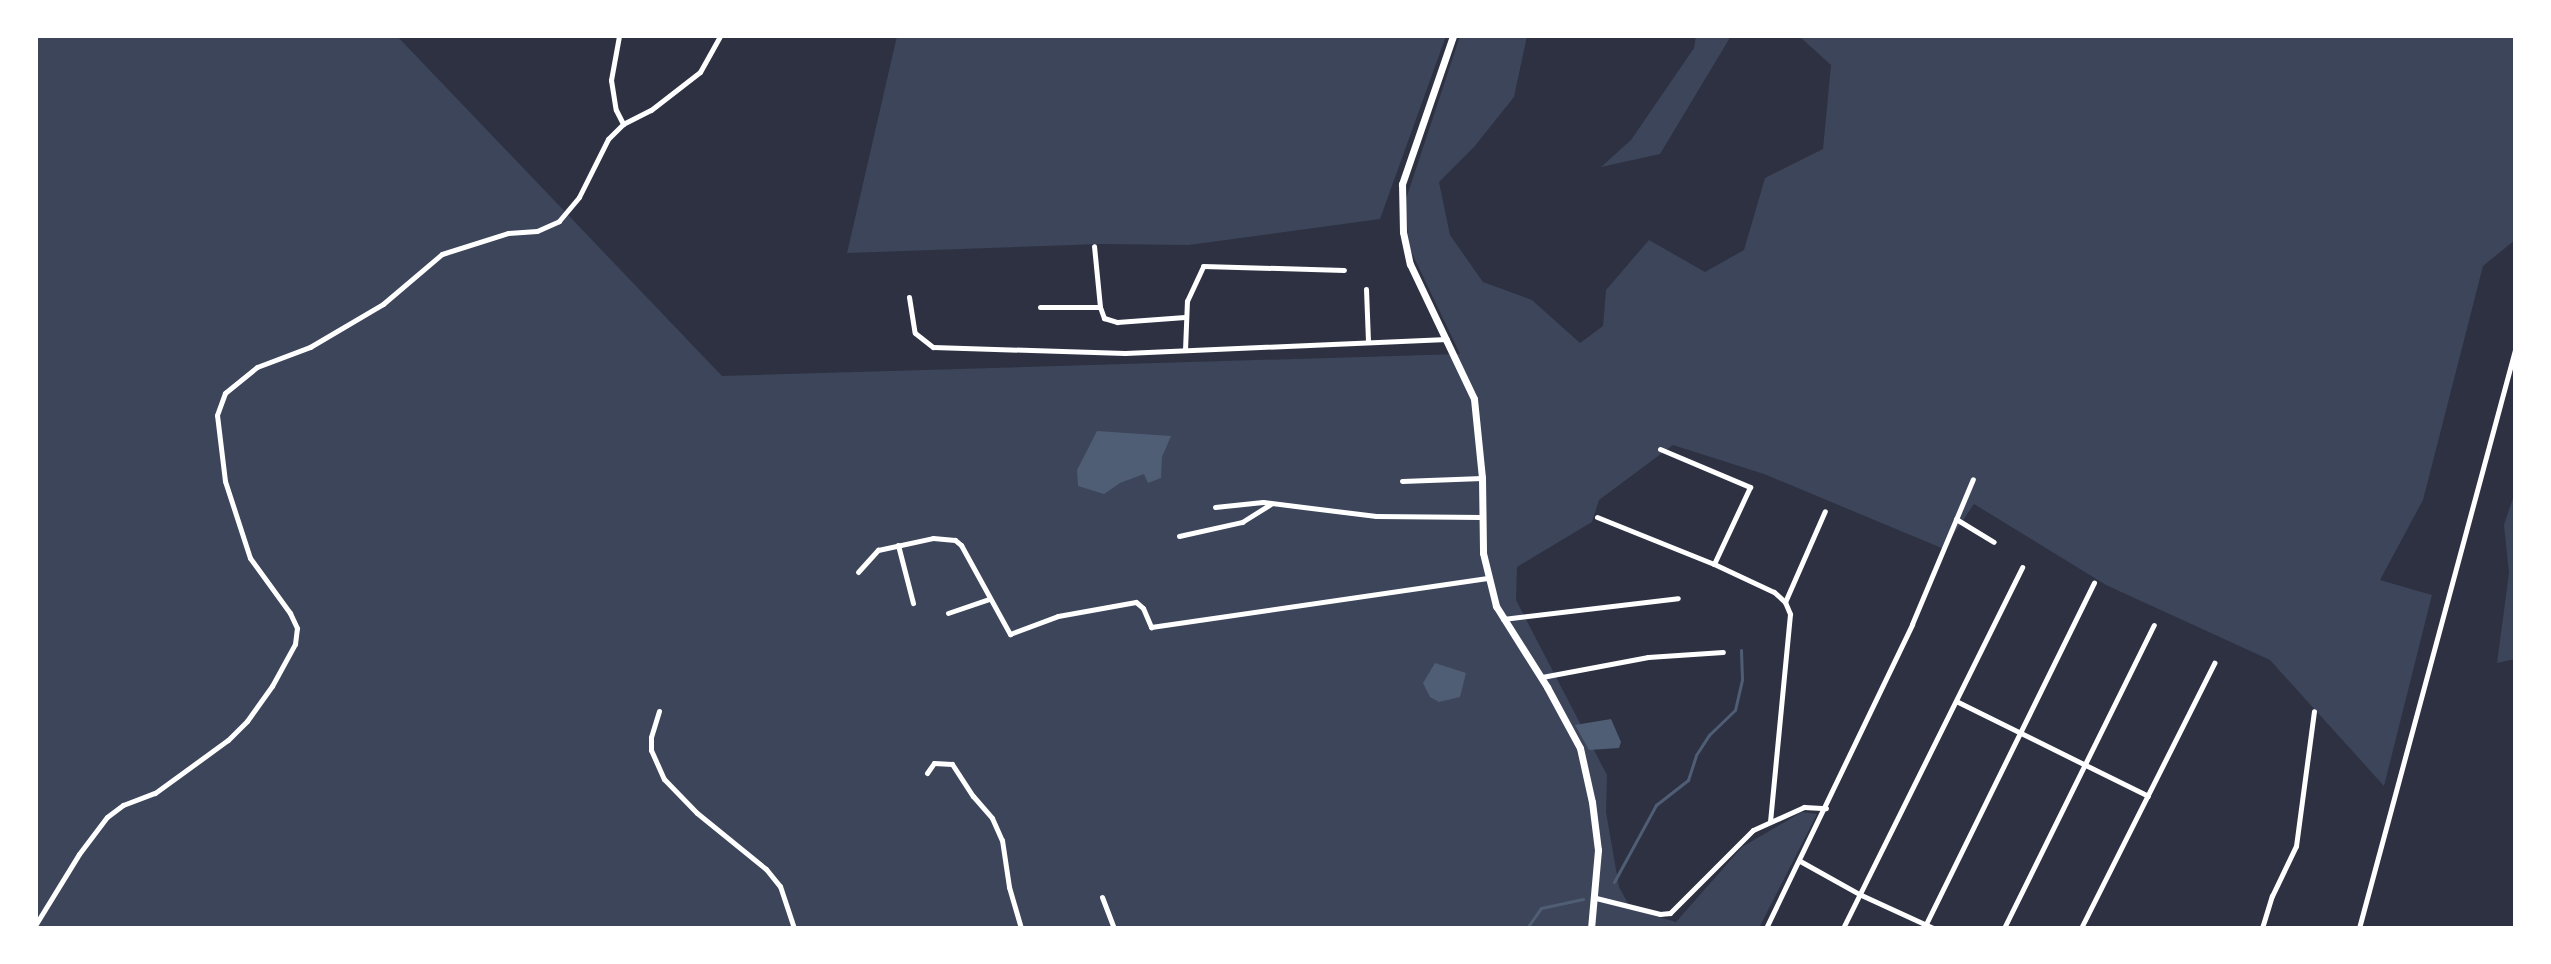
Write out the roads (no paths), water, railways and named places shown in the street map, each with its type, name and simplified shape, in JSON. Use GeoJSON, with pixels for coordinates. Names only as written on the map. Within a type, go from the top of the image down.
{"type":"FeatureCollection","features":[{"type":"Feature","properties":{"kind":"main road"},"geometry":{"type":"LineString","coordinates":[[1453,36],[1402,184],[1401,205],[1410,264],[1474,399],[1487,578],[1502,619],[1541,678],[1580,748],[1597,830],[1596,898],[1591,928]]}},
{"type":"Feature","properties":{"kind":"street"},"geometry":{"type":"LineString","coordinates":[[619,36],[611,80],[616,110],[623,124]]}},
{"type":"Feature","properties":{"kind":"street"},"geometry":{"type":"LineString","coordinates":[[36,924],[107,817],[123,805],[155,793],[228,740],[247,721],[272,686],[295,644],[297,628],[250,558],[225,481],[217,415],[225,393],[257,367],[310,347],[383,304],[442,254],[508,233],[537,231],[559,221],[579,197],[608,139],[623,124],[651,110],[700,72],[720,36]]}},
{"type":"Feature","properties":{"kind":"street"},"geometry":{"type":"LineString","coordinates":[[1094,246],[1100,307],[1104,318],[1117,322],[1185,317]]}},
{"type":"Feature","properties":{"kind":"street"},"geometry":{"type":"LineString","coordinates":[[1185,350],[1185,317],[1190,293],[1203,266],[1344,270]]}},
{"type":"Feature","properties":{"kind":"street"},"geometry":{"type":"LineString","coordinates":[[1366,289],[1368,341]]}},
{"type":"Feature","properties":{"kind":"street"},"geometry":{"type":"LineString","coordinates":[[909,297],[915,333],[933,347],[1043,352],[1185,350],[1448,339]]}},
{"type":"Feature","properties":{"kind":"street"},"geometry":{"type":"LineString","coordinates":[[1040,307],[1100,307]]}},
{"type":"Feature","properties":{"kind":"street"},"geometry":{"type":"LineString","coordinates":[[2359,928],[2515,350]]}},
{"type":"Feature","properties":{"kind":"street"},"geometry":{"type":"LineString","coordinates":[[1660,449],[1750,487],[1714,564]]}},
{"type":"Feature","properties":{"kind":"street"},"geometry":{"type":"LineString","coordinates":[[1402,481],[1482,478]]}},
{"type":"Feature","properties":{"kind":"street"},"geometry":{"type":"LineString","coordinates":[[1766,928],[1912,624],[1973,479]]}},
{"type":"Feature","properties":{"kind":"street"},"geometry":{"type":"LineString","coordinates":[[1179,536],[1242,522],[1272,503]]}},
{"type":"Feature","properties":{"kind":"street"},"geometry":{"type":"LineString","coordinates":[[1215,507],[1272,503],[1376,516],[1481,517]]}},
{"type":"Feature","properties":{"kind":"street"},"geometry":{"type":"LineString","coordinates":[[1785,602],[1825,511]]}},
{"type":"Feature","properties":{"kind":"street"},"geometry":{"type":"LineString","coordinates":[[1597,517],[1714,564],[1774,592],[1785,602],[1790,614],[1770,821]]}},
{"type":"Feature","properties":{"kind":"street"},"geometry":{"type":"LineString","coordinates":[[1956,519],[1994,542]]}},
{"type":"Feature","properties":{"kind":"street"},"geometry":{"type":"LineString","coordinates":[[858,572],[878,550],[933,538],[955,540],[961,545],[1010,634],[1058,616],[1136,602],[1143,608],[1151,627],[1487,578]]}},
{"type":"Feature","properties":{"kind":"street"},"geometry":{"type":"LineString","coordinates":[[898,545],[913,603]]}},
{"type":"Feature","properties":{"kind":"street"},"geometry":{"type":"LineString","coordinates":[[1843,928],[2022,567]]}},
{"type":"Feature","properties":{"kind":"street"},"geometry":{"type":"LineString","coordinates":[[1924,926],[2094,583]]}},
{"type":"Feature","properties":{"kind":"street"},"geometry":{"type":"LineString","coordinates":[[1502,619],[1678,598]]}},
{"type":"Feature","properties":{"kind":"street"},"geometry":{"type":"LineString","coordinates":[[948,613],[989,599]]}},
{"type":"Feature","properties":{"kind":"street"},"geometry":{"type":"LineString","coordinates":[[2004,928],[2154,625]]}},
{"type":"Feature","properties":{"kind":"street"},"geometry":{"type":"LineString","coordinates":[[1541,678],[1648,657],[1723,652]]}},
{"type":"Feature","properties":{"kind":"street"},"geometry":{"type":"LineString","coordinates":[[2081,928],[2214,663]]}},
{"type":"Feature","properties":{"kind":"street"},"geometry":{"type":"LineString","coordinates":[[1956,701],[2149,796]]}},
{"type":"Feature","properties":{"kind":"street"},"geometry":{"type":"LineString","coordinates":[[659,711],[651,737],[651,750],[664,779],[697,813],[766,869],[780,886],[794,928]]}},
{"type":"Feature","properties":{"kind":"street"},"geometry":{"type":"LineString","coordinates":[[2262,928],[2272,896],[2296,846],[2314,711]]}},
{"type":"Feature","properties":{"kind":"street"},"geometry":{"type":"LineString","coordinates":[[927,773],[934,763],[946,761],[952,764],[992,818],[1002,840],[1009,887],[1021,928]]}},
{"type":"Feature","properties":{"kind":"street"},"geometry":{"type":"LineString","coordinates":[[1596,898],[1660,914],[1670,913],[1744,836],[1804,807],[1826,808]]}},
{"type":"Feature","properties":{"kind":"street"},"geometry":{"type":"LineString","coordinates":[[1800,861],[1859,894],[1933,928]]}},
{"type":"Feature","properties":{"kind":"street"},"geometry":{"type":"LineString","coordinates":[[1102,897],[1114,928]]}},
{"type":"Feature","properties":{"kind":"waterway"},"geometry":{"type":"LineString","coordinates":[[1614,882],[1656,805],[1688,780],[1696,755],[1709,735],[1735,710],[1742,679],[1741,650]]}},
{"type":"Feature","properties":{"kind":"waterway"},"geometry":{"type":"LineString","coordinates":[[1527,928],[1541,908],[1583,899]]}}]}
